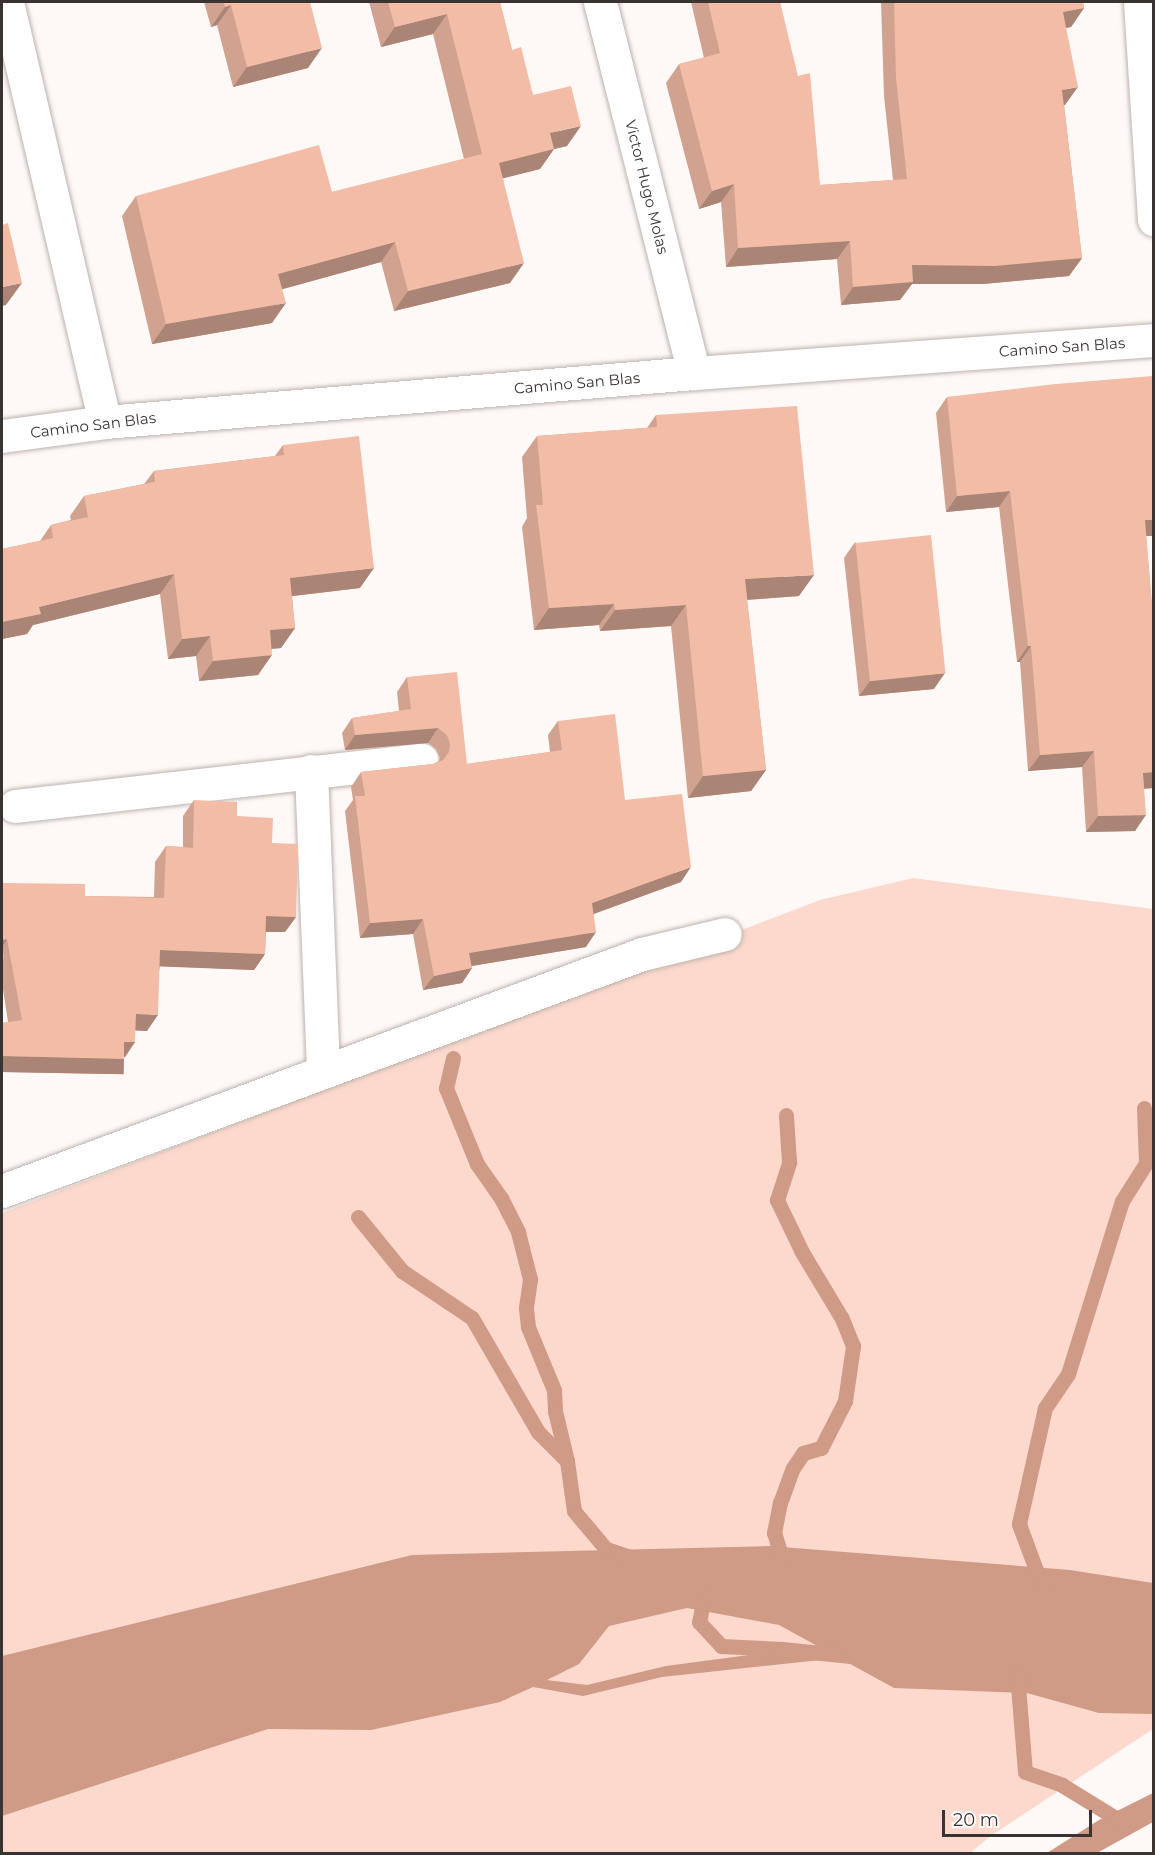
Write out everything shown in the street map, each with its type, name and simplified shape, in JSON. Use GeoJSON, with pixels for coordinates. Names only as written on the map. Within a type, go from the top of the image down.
{"type":"FeatureCollection","features":[{"type":"Feature","properties":{"kind":"street"},"geometry":{"type":"LineString","coordinates":[[7,2],[105,422]]}},
{"type":"Feature","properties":{"kind":"street","name":"Victor Hugo Molas"},"geometry":{"type":"LineString","coordinates":[[600,2],[694,373]]}},
{"type":"Feature","properties":{"kind":"street"},"geometry":{"type":"LineString","coordinates":[[1140,2],[1154,220]]}},
{"type":"Feature","properties":{"kind":"street","name":"Camino San Blas"},"geometry":{"type":"LineString","coordinates":[[2,436],[105,422],[694,373],[1154,340]]}},
{"type":"Feature","properties":{"kind":"street"},"geometry":{"type":"LineString","coordinates":[[15,806],[421,760]]}},
{"type":"Feature","properties":{"kind":"street"},"geometry":{"type":"LineString","coordinates":[[311,771],[323,1072]]}},
{"type":"Feature","properties":{"kind":"street"},"geometry":{"type":"LineString","coordinates":[[2,1191],[642,954],[725,934]]}},
{"type":"Feature","properties":{"kind":"shaded area"},"geometry":{"type":"Polygon","coordinates":[[[913,878],[1153,909],[1153,1729],[992,1835],[970,1853],[2,1854],[2,1213],[820,900],[913,878]]]}},
{"type":"Feature","properties":{"kind":"shaded area"},"geometry":{"type":"Polygon","coordinates":[[[769,1546],[1070,1570],[1153,1583],[1153,1714],[1099,1713],[1027,1693],[894,1688],[779,1625],[687,1608],[609,1626],[579,1664],[547,1680],[587,1685],[666,1666],[809,1647],[830,1659],[662,1677],[583,1696],[533,1687],[500,1702],[371,1730],[268,1729],[2,1816],[2,1656],[412,1555],[769,1546]]]}},
{"type":"Feature","properties":{"kind":"shaded area"},"geometry":{"type":"Polygon","coordinates":[[[1153,1793],[1153,1822],[1097,1853],[1047,1853],[1099,1820],[1153,1793]]]}},
{"type":"Feature","properties":{"kind":"building"},"geometry":{"type":"Polygon","coordinates":[[[223,2],[310,2],[322,48],[247,67],[231,5],[225,7],[223,2]]]}},
{"type":"Feature","properties":{"kind":"building"},"geometry":{"type":"Polygon","coordinates":[[[388,2],[500,2],[512,50],[521,47],[533,95],[571,86],[581,126],[550,133],[554,149],[499,163],[524,263],[408,291],[395,242],[278,274],[286,303],[166,324],[136,196],[319,145],[332,192],[482,154],[447,14],[395,27],[388,2]]]}},
{"type":"Feature","properties":{"kind":"building"},"geometry":{"type":"Polygon","coordinates":[[[708,2],[780,2],[798,76],[810,73],[820,185],[907,179],[896,78],[894,2],[1083,2],[1084,8],[1063,12],[1078,87],[1062,90],[1082,258],[995,266],[912,265],[913,282],[853,287],[850,241],[738,248],[734,184],[712,191],[679,64],[720,53],[708,2]]]}},
{"type":"Feature","properties":{"kind":"building"},"geometry":{"type":"Polygon","coordinates":[[[8,223],[22,283],[2,287],[2,225],[8,223]]]}},
{"type":"Feature","properties":{"kind":"building"},"geometry":{"type":"Polygon","coordinates":[[[1153,376],[1154,520],[1145,520],[1154,630],[1154,772],[1143,773],[1146,815],[1098,816],[1094,751],[1040,755],[1031,646],[1028,646],[1010,491],[957,496],[947,397],[1056,384],[1153,376]]]}},
{"type":"Feature","properties":{"kind":"building"},"geometry":{"type":"Polygon","coordinates":[[[797,406],[814,575],[745,579],[766,770],[703,776],[686,605],[615,610],[614,604],[549,608],[536,505],[543,505],[537,436],[657,427],[656,415],[797,406]]]}},
{"type":"Feature","properties":{"kind":"building"},"geometry":{"type":"Polygon","coordinates":[[[359,436],[374,568],[290,578],[295,628],[270,630],[272,655],[213,661],[210,636],[182,639],[174,574],[39,607],[41,614],[2,622],[2,549],[53,538],[51,525],[88,517],[84,496],[155,482],[154,471],[284,455],[283,445],[359,436]]]}},
{"type":"Feature","properties":{"kind":"building"},"geometry":{"type":"Polygon","coordinates":[[[931,535],[946,673],[870,681],[855,543],[931,535]]]}},
{"type":"Feature","properties":{"kind":"building"},"geometry":{"type":"Polygon","coordinates":[[[457,672],[467,764],[562,750],[558,721],[615,714],[625,800],[682,794],[691,867],[592,903],[596,932],[469,953],[472,968],[434,976],[423,919],[370,923],[355,796],[365,796],[361,772],[433,764],[443,760],[449,752],[450,744],[447,735],[438,728],[355,735],[352,718],[411,709],[407,677],[457,672]]]}},
{"type":"Feature","properties":{"kind":"building"},"geometry":{"type":"Polygon","coordinates":[[[194,800],[237,802],[237,816],[273,818],[272,843],[298,844],[296,917],[266,916],[265,954],[160,950],[158,1015],[136,1014],[135,1042],[124,1042],[124,1059],[2,1056],[2,1023],[22,1020],[7,939],[2,940],[2,883],[85,884],[85,896],[164,898],[166,846],[193,848],[194,800]]]}},
{"type":"Feature","properties":{"kind":"waterway"},"geometry":{"type":"LineString","coordinates":[[453,1058],[446,1088],[477,1164],[501,1198],[518,1232],[530,1279],[526,1308],[528,1327],[554,1390],[555,1411],[567,1461]]}},
{"type":"Feature","properties":{"kind":"waterway"},"geometry":{"type":"LineString","coordinates":[[1042,1586],[1019,1524],[1045,1408],[1068,1374],[1122,1201],[1146,1163],[1144,1108]]}},
{"type":"Feature","properties":{"kind":"waterway"},"geometry":{"type":"LineString","coordinates":[[784,1565],[774,1533],[780,1503],[793,1468],[803,1453],[821,1448],[845,1401],[853,1346],[841,1317],[802,1252],[777,1200],[789,1162],[786,1115]]}},
{"type":"Feature","properties":{"kind":"waterway"},"geometry":{"type":"LineString","coordinates":[[358,1217],[402,1271],[472,1318],[538,1432],[567,1461],[574,1511],[606,1549],[631,1557]]}},
{"type":"Feature","properties":{"kind":"waterway"},"geometry":{"type":"LineString","coordinates":[[705,1592],[699,1622],[721,1646],[851,1656]]}},
{"type":"Feature","properties":{"kind":"waterway"},"geometry":{"type":"LineString","coordinates":[[1017,1673],[1025,1772],[1062,1785],[1119,1820]]}}]}
